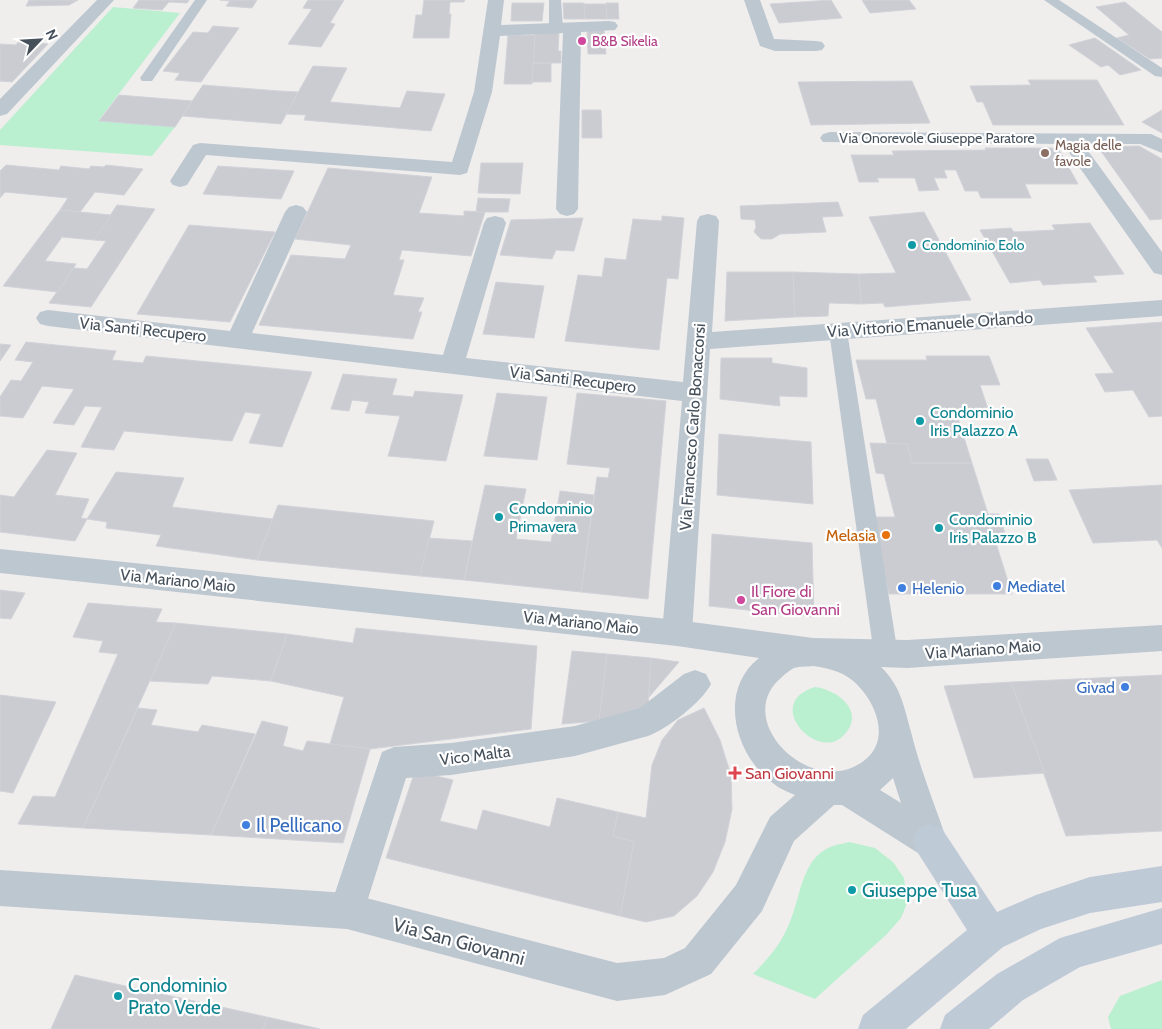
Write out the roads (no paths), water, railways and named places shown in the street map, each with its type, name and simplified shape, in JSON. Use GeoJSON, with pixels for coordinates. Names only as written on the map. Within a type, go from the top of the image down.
{"type":"FeatureCollection","features":[{"type":"Feature","properties":{"kind":"main road"},"geometry":{"type":"LineString","coordinates":[[930,841],[990,934]]}},
{"type":"Feature","properties":{"kind":"main road"},"geometry":{"type":"LineString","coordinates":[[877,1029],[990,934],[1036,913],[1090,895],[1162,884]]}},
{"type":"Feature","properties":{"kind":"main road"},"geometry":{"type":"LineString","coordinates":[[960,1029],[1010,986],[1073,951],[1162,926]]}},
{"type":"Feature","properties":{"kind":"street"},"geometry":{"type":"LineString","coordinates":[[0,110],[106,0]]}},
{"type":"Feature","properties":{"kind":"street"},"geometry":{"type":"LineString","coordinates":[[180,181],[200,149],[460,169],[483,92],[496,0]]}},
{"type":"Feature","properties":{"kind":"street"},"geometry":{"type":"LineString","coordinates":[[752,0],[766,42],[775,46],[816,46]]}},
{"type":"Feature","properties":{"kind":"street"},"geometry":{"type":"LineString","coordinates":[[492,31],[609,26]]}},
{"type":"Feature","properties":{"kind":"street"},"geometry":{"type":"LineString","coordinates":[[564,28],[567,209]]}},
{"type":"Feature","properties":{"kind":"street","name":"Via Onorevole Giuseppe Paratore"},"geometry":{"type":"LineString","coordinates":[[830,138],[1144,138],[1162,147]]}},
{"type":"Feature","properties":{"kind":"street"},"geometry":{"type":"LineString","coordinates":[[1069,138],[1162,268]]}},
{"type":"Feature","properties":{"kind":"street"},"geometry":{"type":"LineString","coordinates":[[238,339],[296,212]]}},
{"type":"Feature","properties":{"kind":"street","name":"Via Francesco Carlo Bonaccorsi"},"geometry":{"type":"LineString","coordinates":[[677,633],[708,221]]}},
{"type":"Feature","properties":{"kind":"street"},"geometry":{"type":"LineString","coordinates":[[452,365],[495,223]]}},
{"type":"Feature","properties":{"kind":"street","name":"Via Vittorio Emanuele Orlando"},"geometry":{"type":"LineString","coordinates":[[699,341],[1162,308]]}},
{"type":"Feature","properties":{"kind":"street","name":"Via Santi Recupero"},"geometry":{"type":"LineString","coordinates":[[48,318],[694,393]]}},
{"type":"Feature","properties":{"kind":"street","name":"Via Mariano Maio"},"geometry":{"type":"LineString","coordinates":[[0,561],[677,633],[814,652],[886,654],[1162,638]]}},
{"type":"Feature","properties":{"kind":"street"},"geometry":{"type":"LineString","coordinates":[[814,652],[839,657],[862,670],[881,688],[892,712],[896,735],[930,841],[836,789],[785,773],[763,752],[751,726],[749,707],[752,686],[762,674],[784,657],[814,652]]}},
{"type":"Feature","properties":{"kind":"street","name":"Vico Malta"},"geometry":{"type":"LineString","coordinates":[[347,911],[394,763],[451,759],[575,741],[648,721],[695,684]]}},
{"type":"Feature","properties":{"kind":"street"},"geometry":{"type":"LineString","coordinates":[[836,789],[861,783],[876,773],[888,758],[896,735]]}},
{"type":"Feature","properties":{"kind":"street","name":"Via San Giovanni"},"geometry":{"type":"LineString","coordinates":[[0,888],[347,911],[617,982],[665,976],[698,960],[749,898],[782,829],[836,789]]}},
{"type":"Feature","properties":{"kind":"lane"},"geometry":{"type":"LineString","coordinates":[[147,78],[201,0]]}},
{"type":"Feature","properties":{"kind":"lane"},"geometry":{"type":"LineString","coordinates":[[555,0],[564,28]]}},
{"type":"Feature","properties":{"kind":"lane"},"geometry":{"type":"LineString","coordinates":[[1050,0],[1160,74]]}},
{"type":"Feature","properties":{"kind":"lane"},"geometry":{"type":"LineString","coordinates":[[838,331],[886,654]]}},
{"type":"Feature","properties":{"kind":"place","name":"B&B Sikelia"},"geometry":{"type":"Point","coordinates":[582,41]}},
{"type":"Feature","properties":{"kind":"place","name":"Magia delle favole"},"geometry":{"type":"Point","coordinates":[1045,153]}},
{"type":"Feature","properties":{"kind":"place","name":"Condominio Eolo"},"geometry":{"type":"Point","coordinates":[912,245]}},
{"type":"Feature","properties":{"kind":"place","name":"Condominio Iris Palazzo A"},"geometry":{"type":"Point","coordinates":[920,421]}},
{"type":"Feature","properties":{"kind":"place","name":"Condominio Primavera"},"geometry":{"type":"Point","coordinates":[499,517]}},
{"type":"Feature","properties":{"kind":"place","name":"Condominio Iris Palazzo B"},"geometry":{"type":"Point","coordinates":[939,528]}},
{"type":"Feature","properties":{"kind":"place","name":"Melasia"},"geometry":{"type":"Point","coordinates":[886,535]}},
{"type":"Feature","properties":{"kind":"place","name":"Mediatel"},"geometry":{"type":"Point","coordinates":[997,586]}},
{"type":"Feature","properties":{"kind":"place","name":"Helenio"},"geometry":{"type":"Point","coordinates":[902,588]}},
{"type":"Feature","properties":{"kind":"place","name":"Il Fiore di San Giovanni"},"geometry":{"type":"Point","coordinates":[741,600]}},
{"type":"Feature","properties":{"kind":"place","name":"Givad"},"geometry":{"type":"Point","coordinates":[1125,687]}},
{"type":"Feature","properties":{"kind":"place","name":"San Giovanni"},"geometry":{"type":"Point","coordinates":[735,773]}},
{"type":"Feature","properties":{"kind":"place","name":"Il Pellicano"},"geometry":{"type":"Point","coordinates":[246,825]}},
{"type":"Feature","properties":{"kind":"place","name":"Giuseppe Tusa"},"geometry":{"type":"Point","coordinates":[852,890]}},
{"type":"Feature","properties":{"kind":"place","name":"Condominio Prato Verde"},"geometry":{"type":"Point","coordinates":[118,996]}}]}
